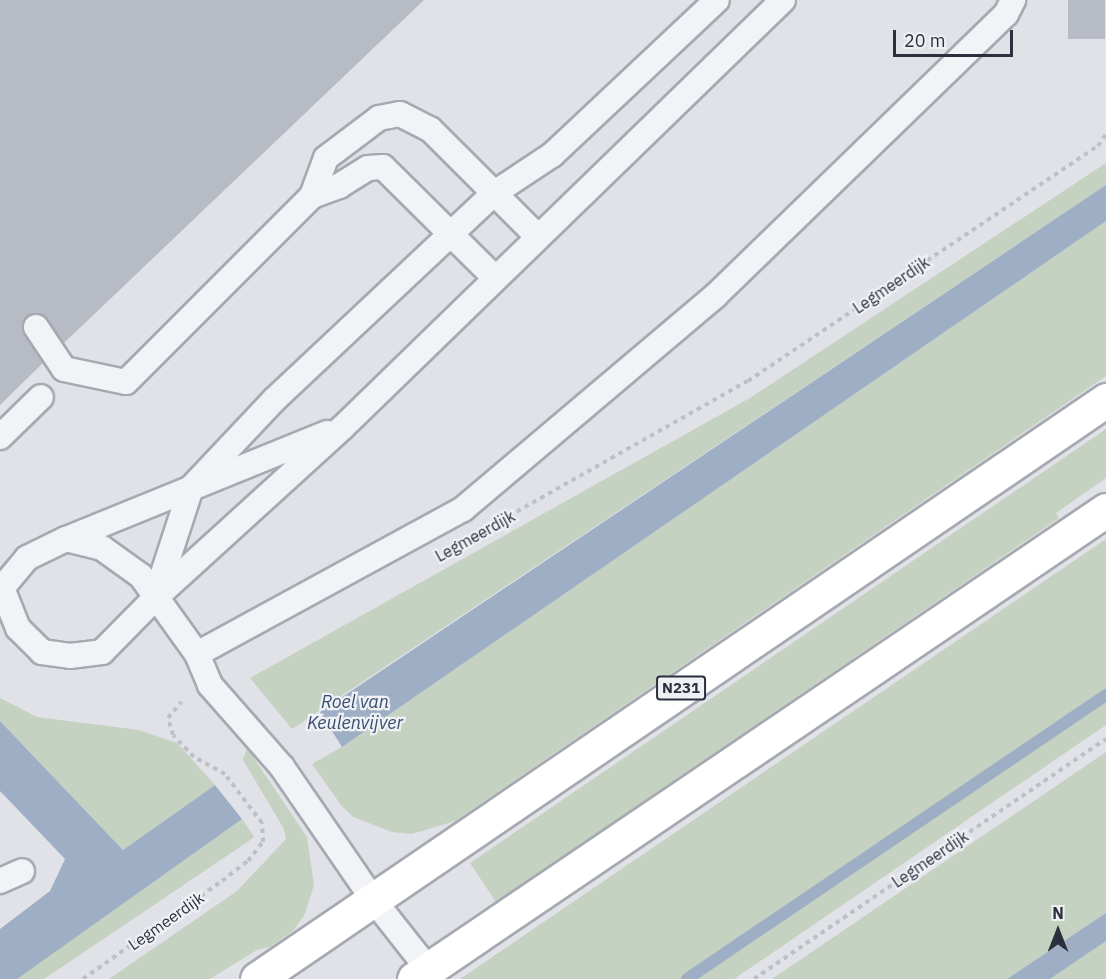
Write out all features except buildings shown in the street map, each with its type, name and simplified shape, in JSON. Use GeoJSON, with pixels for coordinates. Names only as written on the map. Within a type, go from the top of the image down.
{"type":"FeatureCollection","features":[{"type":"Feature","properties":{"kind":"main road","name":"N231"},"geometry":{"type":"LineString","coordinates":[[257,979],[372,898],[1106,400]]}},
{"type":"Feature","properties":{"kind":"main road"},"geometry":{"type":"LineString","coordinates":[[421,974],[1106,510]]}},
{"type":"Feature","properties":{"kind":"lane"},"geometry":{"type":"LineString","coordinates":[[155,598],[191,488],[275,399],[493,194],[552,155],[717,0]]}},
{"type":"Feature","properties":{"kind":"lane"},"geometry":{"type":"LineString","coordinates":[[343,427],[66,539],[27,558],[1,588],[18,628],[42,652],[70,656],[102,652],[155,598],[343,427],[536,236],[783,0]]}},
{"type":"Feature","properties":{"kind":"lane"},"geometry":{"type":"LineString","coordinates":[[197,654],[463,509],[715,296],[1006,14],[1013,0]]}},
{"type":"Feature","properties":{"kind":"lane"},"geometry":{"type":"LineString","coordinates":[[312,196],[326,158],[379,118],[400,114],[430,129],[536,236]]}},
{"type":"Feature","properties":{"kind":"lane"},"geometry":{"type":"LineString","coordinates":[[36,327],[64,369],[126,382],[312,196],[339,186],[368,168],[384,167],[494,278]]}},
{"type":"Feature","properties":{"kind":"lane"},"geometry":{"type":"LineString","coordinates":[[0,436],[41,397]]}},
{"type":"Feature","properties":{"kind":"lane"},"geometry":{"type":"LineString","coordinates":[[66,539],[102,548],[141,576],[197,654],[210,685],[282,767],[421,974]]}},
{"type":"Feature","properties":{"kind":"lane"},"geometry":{"type":"LineString","coordinates":[[0,881],[22,871]]}},
{"type":"Feature","properties":{"kind":"path","name":"Legmeerdijk"},"geometry":{"type":"LineString","coordinates":[[500,521],[748,381],[1098,146],[1106,134]]}},
{"type":"Feature","properties":{"kind":"path","name":"Legmeerdijk"},"geometry":{"type":"LineString","coordinates":[[82,979],[222,881],[248,861],[262,842],[262,823],[225,774],[194,757],[173,735],[168,718],[177,704],[210,685]]}},
{"type":"Feature","properties":{"kind":"path","name":"Legmeerdijk"},"geometry":{"type":"LineString","coordinates":[[754,979],[1106,739]]}},
{"type":"Feature","properties":{"kind":"green space"},"geometry":{"type":"Polygon","coordinates":[[[1106,163],[1106,185],[292,729],[250,678],[750,398],[1106,163]]]}},
{"type":"Feature","properties":{"kind":"green space"},"geometry":{"type":"Polygon","coordinates":[[[1106,221],[1106,376],[455,821],[412,834],[392,832],[353,817],[341,805],[312,764],[342,747],[1106,221]]]}},
{"type":"Feature","properties":{"kind":"green space"},"geometry":{"type":"Polygon","coordinates":[[[1106,429],[1106,478],[1056,513],[1059,518],[496,902],[470,863],[1106,429]]]}},
{"type":"Feature","properties":{"kind":"green space"},"geometry":{"type":"Polygon","coordinates":[[[1106,539],[1106,725],[734,979],[460,979],[1106,539]]]}},
{"type":"Feature","properties":{"kind":"green space"},"geometry":{"type":"Polygon","coordinates":[[[0,698],[37,717],[139,730],[177,743],[215,785],[123,850],[0,721],[0,698]]]}},
{"type":"Feature","properties":{"kind":"green space"},"geometry":{"type":"Polygon","coordinates":[[[247,748],[307,837],[314,885],[305,914],[294,930],[270,947],[257,950],[210,979],[109,979],[237,891],[286,839],[284,829],[243,760],[247,748]]]}},
{"type":"Feature","properties":{"kind":"green space"},"geometry":{"type":"Polygon","coordinates":[[[1106,752],[1106,913],[1007,979],[772,979],[1106,752]]]}},
{"type":"Feature","properties":{"kind":"green space"},"geometry":{"type":"Polygon","coordinates":[[[242,819],[254,837],[44,979],[17,979],[13,973],[242,819]]]}},
{"type":"Feature","properties":{"kind":"green space"},"geometry":{"type":"Polygon","coordinates":[[[1106,941],[1106,979],[1050,979],[1106,941]]]}},
{"type":"Feature","properties":{"kind":"water","name":"Roel van Keulenvijver"},"geometry":{"type":"Polygon","coordinates":[[[1106,185],[1106,221],[342,747],[320,712],[1106,185]]]}},
{"type":"Feature","properties":{"kind":"water"},"geometry":{"type":"Polygon","coordinates":[[[0,721],[123,850],[215,785],[242,819],[17,979],[0,979],[0,929],[50,891],[65,859],[0,791],[0,721]]]}},
{"type":"Feature","properties":{"kind":"water"},"geometry":{"type":"Polygon","coordinates":[[[1106,913],[1106,941],[1050,979],[1007,979],[1106,913]]]}},
{"type":"Feature","properties":{"kind":"waterway"},"geometry":{"type":"LineString","coordinates":[[687,979],[1106,695]]}}]}
